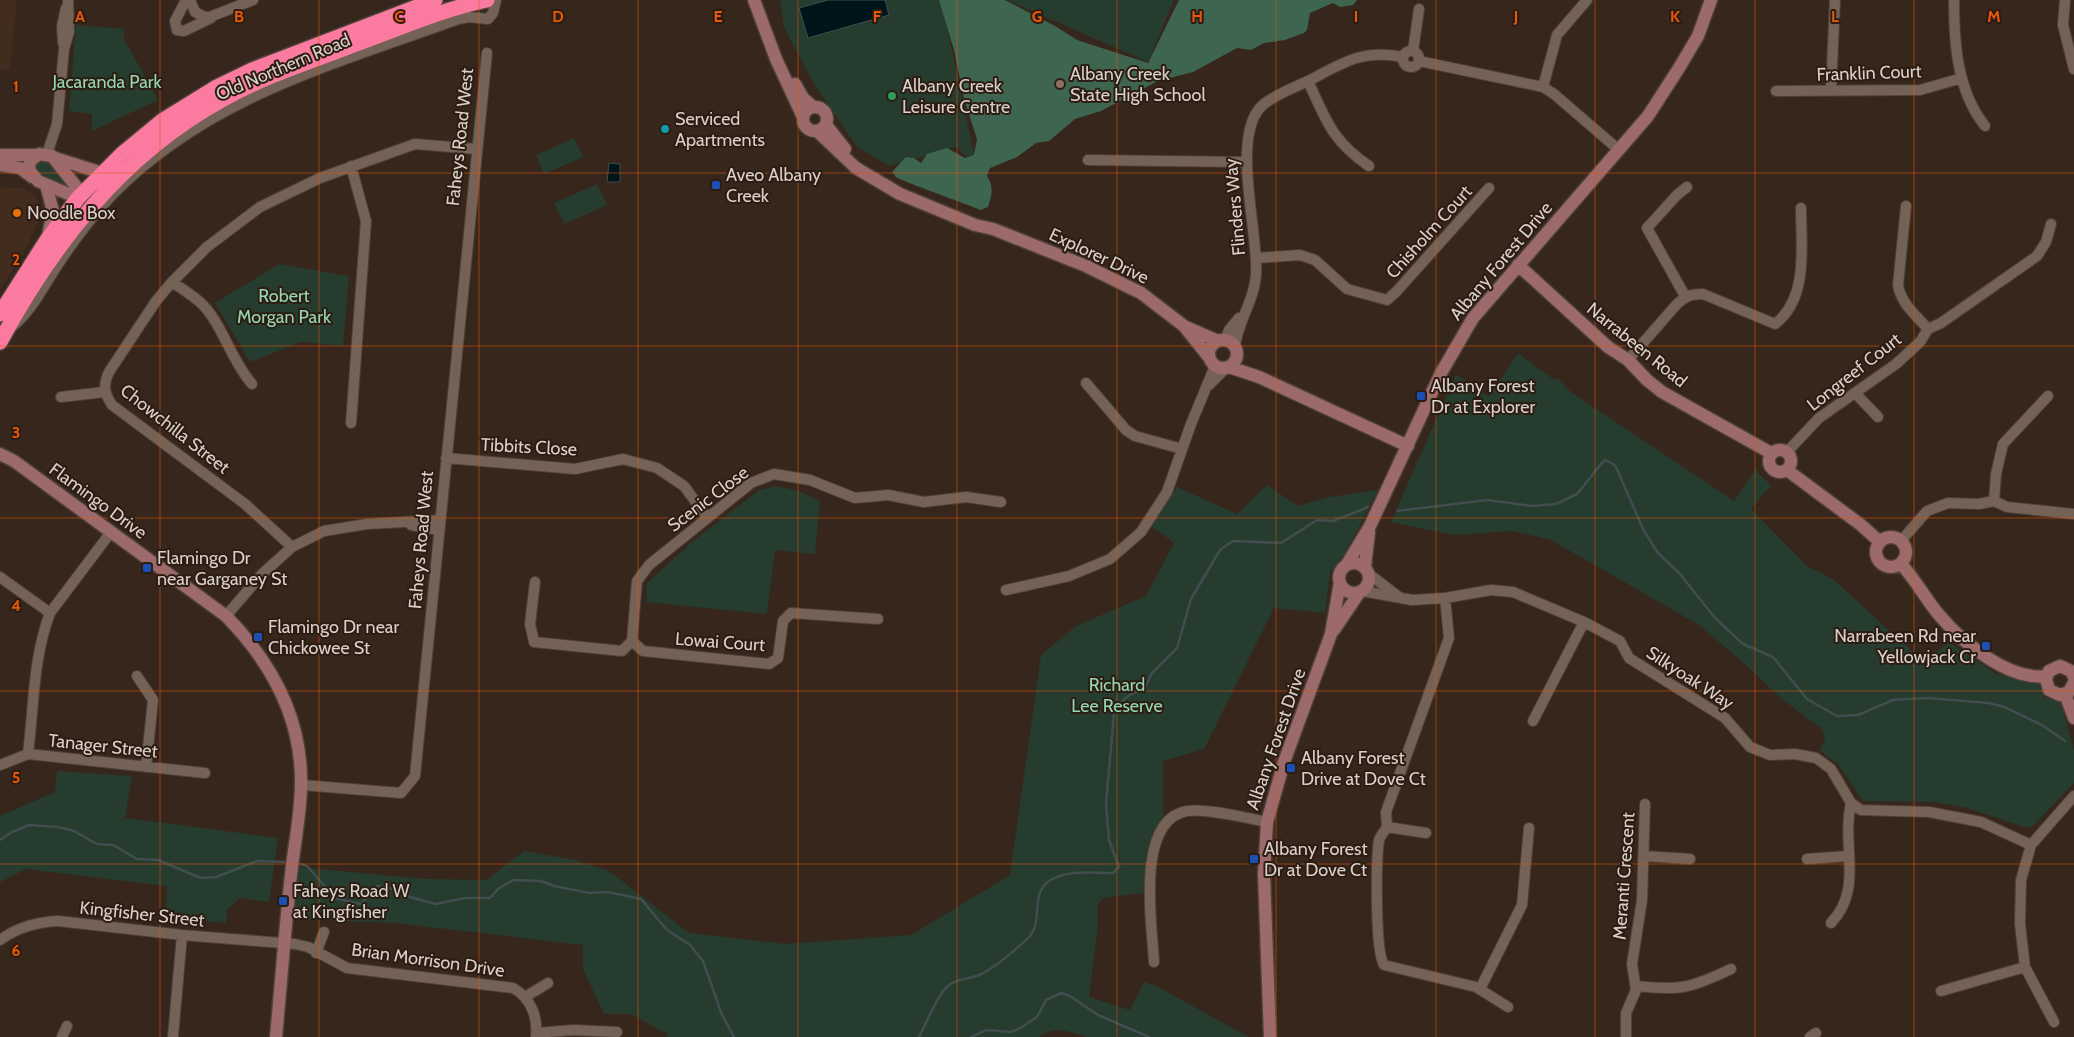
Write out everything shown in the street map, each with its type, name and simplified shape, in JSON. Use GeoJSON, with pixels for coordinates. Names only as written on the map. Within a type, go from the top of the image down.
{"type":"FeatureCollection","features":[{"type":"Feature","properties":{"kind":"highway","name":"Old Northern Road"},"geometry":{"type":"LineString","coordinates":[[88,202],[102,173],[142,136],[217,87],[252,70],[435,0]]}},
{"type":"Feature","properties":{"kind":"highway","name":"Old Northern Road"},"geometry":{"type":"LineString","coordinates":[[88,202],[152,146],[184,123],[222,100],[259,82],[308,62],[447,11],[487,0]]}},
{"type":"Feature","properties":{"kind":"highway"},"geometry":{"type":"LineString","coordinates":[[0,314],[47,240],[88,202]]}},
{"type":"Feature","properties":{"kind":"highway"},"geometry":{"type":"LineString","coordinates":[[3,337],[88,202]]}},
{"type":"Feature","properties":{"kind":"street"},"geometry":{"type":"LineString","coordinates":[[46,156],[57,124],[64,49],[69,32],[68,0]]}},
{"type":"Feature","properties":{"kind":"street"},"geometry":{"type":"LineString","coordinates":[[186,0],[175,21],[176,30],[184,31],[253,0]]}},
{"type":"Feature","properties":{"kind":"street"},"geometry":{"type":"LineString","coordinates":[[190,0],[196,14],[202,17],[212,17]]}},
{"type":"Feature","properties":{"kind":"street","name":"Old Northern Road"},"geometry":{"type":"LineString","coordinates":[[88,202],[130,178],[169,145],[237,104],[320,69],[458,19],[469,17],[488,19],[493,13],[496,0]]}},
{"type":"Feature","properties":{"kind":"street"},"geometry":{"type":"LineString","coordinates":[[754,0],[776,59],[807,129],[822,128],[826,114],[820,108],[813,107],[806,110],[802,117]]}},
{"type":"Feature","properties":{"kind":"street"},"geometry":{"type":"LineString","coordinates":[[763,0],[791,77],[804,98],[813,107]]}},
{"type":"Feature","properties":{"kind":"street"},"geometry":{"type":"LineString","coordinates":[[1543,87],[1557,35],[1587,0]]}},
{"type":"Feature","properties":{"kind":"street","name":"Albany Forest Drive"},"geometry":{"type":"LineString","coordinates":[[1347,564],[1370,526],[1437,381],[1466,330],[1518,265],[1648,116],[1680,68],[1698,36],[1711,0]]}},
{"type":"Feature","properties":{"kind":"street","name":"Albany Forest Drive"},"geometry":{"type":"LineString","coordinates":[[1648,116],[1665,102],[1684,75],[1711,22],[1718,0]]}},
{"type":"Feature","properties":{"kind":"street"},"geometry":{"type":"LineString","coordinates":[[1831,90],[1835,0]]}},
{"type":"Feature","properties":{"kind":"street"},"geometry":{"type":"LineString","coordinates":[[1954,0],[1954,35],[1962,78],[1974,112],[1984,126]]}},
{"type":"Feature","properties":{"kind":"street"},"geometry":{"type":"LineString","coordinates":[[2065,0],[2063,25],[2074,69]]}},
{"type":"Feature","properties":{"kind":"street"},"geometry":{"type":"LineString","coordinates":[[1413,51],[1419,9]]}},
{"type":"Feature","properties":{"kind":"street"},"geometry":{"type":"LineString","coordinates":[[1413,51],[1418,54],[1419,61],[1416,66],[1408,67],[1404,63],[1403,57],[1406,52],[1413,51]]}},
{"type":"Feature","properties":{"kind":"street","name":"Faheys Road West"},"geometry":{"type":"LineString","coordinates":[[302,785],[401,794],[415,776],[486,53]]}},
{"type":"Feature","properties":{"kind":"street","name":"Flinders Way"},"geometry":{"type":"LineString","coordinates":[[1229,345],[1229,330],[1244,311],[1254,289],[1257,258],[1245,162],[1249,129],[1262,106],[1281,92],[1359,56],[1376,53],[1403,57]]}},
{"type":"Feature","properties":{"kind":"street"},"geometry":{"type":"LineString","coordinates":[[1419,61],[1543,87],[1554,94],[1618,150]]}},
{"type":"Feature","properties":{"kind":"street","name":"Franklin Court"},"geometry":{"type":"LineString","coordinates":[[1776,91],[1920,90],[1962,78]]}},
{"type":"Feature","properties":{"kind":"street"},"geometry":{"type":"LineString","coordinates":[[1308,81],[1330,131],[1350,153],[1369,166]]}},
{"type":"Feature","properties":{"kind":"street","name":"Explorer Drive"},"geometry":{"type":"LineString","coordinates":[[822,128],[849,162],[877,182],[922,205],[1077,262],[1127,285],[1184,326],[1219,365],[1259,377],[1408,446]]}},
{"type":"Feature","properties":{"kind":"street","name":"Chowchilla Street"},"geometry":{"type":"LineString","coordinates":[[292,547],[245,504],[112,405],[104,392],[109,372],[156,301],[172,282],[207,247],[260,207],[297,188],[352,166],[416,144],[476,149]]}},
{"type":"Feature","properties":{"kind":"street"},"geometry":{"type":"LineString","coordinates":[[0,155],[46,156],[102,173]]}},
{"type":"Feature","properties":{"kind":"street"},"geometry":{"type":"LineString","coordinates":[[46,156],[88,202]]}},
{"type":"Feature","properties":{"kind":"street"},"geometry":{"type":"LineString","coordinates":[[34,179],[29,167],[31,160],[46,156]]}},
{"type":"Feature","properties":{"kind":"street"},"geometry":{"type":"LineString","coordinates":[[1088,160],[1245,162]]}},
{"type":"Feature","properties":{"kind":"street"},"geometry":{"type":"LineString","coordinates":[[0,165],[20,168],[34,179],[46,185],[88,202]]}},
{"type":"Feature","properties":{"kind":"street"},"geometry":{"type":"LineString","coordinates":[[351,423],[366,222],[352,166]]}},
{"type":"Feature","properties":{"kind":"street"},"geometry":{"type":"LineString","coordinates":[[46,185],[53,211],[47,240]]}},
{"type":"Feature","properties":{"kind":"street"},"geometry":{"type":"LineString","coordinates":[[1685,296],[1647,228],[1677,194],[1687,187]]}},
{"type":"Feature","properties":{"kind":"street","name":"Chisholm Court"},"geometry":{"type":"LineString","coordinates":[[1257,258],[1300,255],[1315,260],[1347,289],[1387,300],[1489,188]]}},
{"type":"Feature","properties":{"kind":"street"},"geometry":{"type":"LineString","coordinates":[[1906,206],[1898,285],[1906,305],[1928,329]]}},
{"type":"Feature","properties":{"kind":"street"},"geometry":{"type":"LineString","coordinates":[[1628,360],[1685,296],[1703,294],[1775,324],[1784,317],[1799,286],[1801,208]]}},
{"type":"Feature","properties":{"kind":"street","name":"Longreef Court"},"geometry":{"type":"LineString","coordinates":[[1787,452],[1819,418],[1896,364],[1920,342],[1928,329],[1941,323],[2036,256],[2046,242],[2051,224]]}},
{"type":"Feature","properties":{"kind":"street","name":"Narrabeen Road"},"geometry":{"type":"LineString","coordinates":[[1518,265],[1608,347],[1628,360],[1646,380],[1662,392],[1771,453]]}},
{"type":"Feature","properties":{"kind":"street"},"geometry":{"type":"LineString","coordinates":[[172,282],[202,305],[212,316],[241,372],[252,384]]}},
{"type":"Feature","properties":{"kind":"street","name":"Explorer Drive"},"geometry":{"type":"LineString","coordinates":[[1184,326],[1229,345],[1259,377]]}},
{"type":"Feature","properties":{"kind":"street"},"geometry":{"type":"LineString","coordinates":[[1006,590],[1069,576],[1110,559],[1142,532],[1168,492],[1182,449],[1205,390],[1219,365],[1236,361],[1229,345],[1210,347],[1219,365]]}},
{"type":"Feature","properties":{"kind":"street"},"geometry":{"type":"LineString","coordinates":[[1086,383],[1126,430],[1135,436],[1182,449]]}},
{"type":"Feature","properties":{"kind":"street"},"geometry":{"type":"LineString","coordinates":[[61,397],[104,392]]}},
{"type":"Feature","properties":{"kind":"street"},"geometry":{"type":"LineString","coordinates":[[1855,393],[1878,417]]}},
{"type":"Feature","properties":{"kind":"street"},"geometry":{"type":"LineString","coordinates":[[1994,501],[1996,474],[2003,444],[2048,396]]}},
{"type":"Feature","properties":{"kind":"street","name":"Flamingo Drive"},"geometry":{"type":"LineString","coordinates":[[0,445],[14,461]]}},
{"type":"Feature","properties":{"kind":"street"},"geometry":{"type":"LineString","coordinates":[[1777,450],[1787,452],[1791,462],[1786,470],[1780,472],[1773,470],[1769,463],[1771,453],[1777,450]]}},
{"type":"Feature","properties":{"kind":"street","name":"Flamingo Drive"},"geometry":{"type":"LineString","coordinates":[[0,454],[14,461],[226,616],[245,635],[264,660],[279,686],[295,730],[302,785]]}},
{"type":"Feature","properties":{"kind":"street","name":"Tibbits Close"},"geometry":{"type":"LineString","coordinates":[[446,458],[575,469],[623,459],[657,468],[684,486],[707,517]]}},
{"type":"Feature","properties":{"kind":"street"},"geometry":{"type":"LineString","coordinates":[[1786,470],[1861,524],[1880,542]]}},
{"type":"Feature","properties":{"kind":"street","name":"Scenic Close"},"geometry":{"type":"LineString","coordinates":[[632,641],[637,581],[650,565],[751,483],[774,474],[810,480],[855,498],[888,495],[924,502],[966,497],[1001,502]]}},
{"type":"Feature","properties":{"kind":"street"},"geometry":{"type":"LineString","coordinates":[[1901,541],[1920,516],[1934,507],[1948,503],[1980,504],[1994,501],[2007,506],[2074,514]]}},
{"type":"Feature","properties":{"kind":"street"},"geometry":{"type":"LineString","coordinates":[[226,616],[267,569],[292,547],[324,531],[367,524],[440,525]]}},
{"type":"Feature","properties":{"kind":"street","name":"Albany Forest Drive"},"geometry":{"type":"LineString","coordinates":[[1367,570],[1370,526]]}},
{"type":"Feature","properties":{"kind":"street"},"geometry":{"type":"LineString","coordinates":[[28,754],[37,656],[50,613],[110,532]]}},
{"type":"Feature","properties":{"kind":"street"},"geometry":{"type":"LineString","coordinates":[[1888,538],[1901,541],[1906,550],[1901,564],[1892,568],[1879,562],[1876,550],[1880,542],[1888,538]]}},
{"type":"Feature","properties":{"kind":"street"},"geometry":{"type":"LineString","coordinates":[[1367,570],[1369,583],[1361,592],[1348,592],[1340,582],[1340,572],[1347,564],[1357,562],[1367,570],[1400,597]]}},
{"type":"Feature","properties":{"kind":"street"},"geometry":{"type":"LineString","coordinates":[[1901,564],[1939,616],[1972,648],[2004,666],[2034,677],[2046,676]]}},
{"type":"Feature","properties":{"kind":"street"},"geometry":{"type":"LineString","coordinates":[[0,577],[50,613]]}},
{"type":"Feature","properties":{"kind":"street"},"geometry":{"type":"LineString","coordinates":[[535,582],[530,624],[534,642],[622,651],[632,641]]}},
{"type":"Feature","properties":{"kind":"street","name":"Albany Forest Drive"},"geometry":{"type":"LineString","coordinates":[[1270,1037],[1264,874],[1266,822],[1284,762],[1331,634],[1340,582]]}},
{"type":"Feature","properties":{"kind":"street","name":"Silkyoak Way"},"geometry":{"type":"LineString","coordinates":[[1361,592],[1412,600],[1445,598],[1504,590],[1519,593],[1584,622],[1620,641],[1629,658],[1725,718],[1750,747],[1770,755],[1795,754],[1816,758],[1831,769],[1851,803]]}},
{"type":"Feature","properties":{"kind":"street","name":"Albany Forest Drive"},"geometry":{"type":"LineString","coordinates":[[1331,634],[1361,592]]}},
{"type":"Feature","properties":{"kind":"street"},"geometry":{"type":"LineString","coordinates":[[1445,598],[1449,638],[1386,812],[1387,827],[1380,836],[1377,856],[1380,956],[1382,963],[1394,968],[1480,989],[1508,1007]]}},
{"type":"Feature","properties":{"kind":"street","name":"Lowai Court"},"geometry":{"type":"LineString","coordinates":[[632,641],[643,651],[769,664],[778,658],[783,621],[791,613],[878,619]]}},
{"type":"Feature","properties":{"kind":"street"},"geometry":{"type":"LineString","coordinates":[[1533,721],[1584,622]]}},
{"type":"Feature","properties":{"kind":"street"},"geometry":{"type":"LineString","coordinates":[[2074,677],[2071,671],[2060,666],[2053,668],[2046,676],[2046,684],[2052,693],[2064,694],[2069,692],[2074,683]]}},
{"type":"Feature","properties":{"kind":"street"},"geometry":{"type":"LineString","coordinates":[[137,676],[153,700],[146,767]]}},
{"type":"Feature","properties":{"kind":"street"},"geometry":{"type":"LineString","coordinates":[[2064,694],[2074,718]]}},
{"type":"Feature","properties":{"kind":"street","name":"Tanager Street"},"geometry":{"type":"LineString","coordinates":[[0,765],[28,754],[205,773]]}},
{"type":"Feature","properties":{"kind":"street"},"geometry":{"type":"LineString","coordinates":[[276,1037],[293,847],[302,785]]}},
{"type":"Feature","properties":{"kind":"street"},"geometry":{"type":"LineString","coordinates":[[2054,1022],[2025,967],[2020,924],[2021,880],[2031,845],[2066,802],[2074,796]]}},
{"type":"Feature","properties":{"kind":"street"},"geometry":{"type":"LineString","coordinates":[[1832,923],[1843,910],[1848,898],[1850,881],[1847,822],[1851,803],[1861,810],[1928,812],[1981,822],[2031,845]]}},
{"type":"Feature","properties":{"kind":"street","name":"Meranti Crescent"},"geometry":{"type":"LineString","coordinates":[[1626,1037],[1626,1013],[1636,986],[1632,964],[1641,912],[1645,804]]}},
{"type":"Feature","properties":{"kind":"street"},"geometry":{"type":"LineString","coordinates":[[1154,962],[1149,874],[1158,833],[1163,824],[1176,815],[1193,811],[1266,822]]}},
{"type":"Feature","properties":{"kind":"street"},"geometry":{"type":"LineString","coordinates":[[1387,827],[1426,833]]}},
{"type":"Feature","properties":{"kind":"street"},"geometry":{"type":"LineString","coordinates":[[1480,989],[1522,905],[1529,828]]}},
{"type":"Feature","properties":{"kind":"street"},"geometry":{"type":"LineString","coordinates":[[1644,856],[1690,859]]}},
{"type":"Feature","properties":{"kind":"street"},"geometry":{"type":"LineString","coordinates":[[1807,859],[1848,856]]}},
{"type":"Feature","properties":{"kind":"street","name":"Kingfisher Street"},"geometry":{"type":"LineString","coordinates":[[0,940],[21,928],[40,922],[58,921],[182,935],[285,943]]}},
{"type":"Feature","properties":{"kind":"street"},"geometry":{"type":"LineString","coordinates":[[316,952],[324,932]]}},
{"type":"Feature","properties":{"kind":"street"},"geometry":{"type":"LineString","coordinates":[[173,1037],[182,935]]}},
{"type":"Feature","properties":{"kind":"street","name":"Brian Morrison Drive"},"geometry":{"type":"LineString","coordinates":[[285,943],[302,945],[346,968],[504,986],[520,992],[526,997]]}},
{"type":"Feature","properties":{"kind":"street"},"geometry":{"type":"LineString","coordinates":[[1941,991],[2025,967]]}},
{"type":"Feature","properties":{"kind":"street"},"geometry":{"type":"LineString","coordinates":[[1636,986],[1667,989],[1684,988],[1731,969]]}},
{"type":"Feature","properties":{"kind":"street"},"geometry":{"type":"LineString","coordinates":[[548,983],[526,997],[534,1013],[537,1035],[573,1030],[617,1032]]}},
{"type":"Feature","properties":{"kind":"street"},"geometry":{"type":"LineString","coordinates":[[62,1037],[67,1026]]}},
{"type":"Feature","properties":{"kind":"shaded area"},"geometry":{"type":"Polygon","coordinates":[[[0,0],[17,0],[10,70],[0,70],[0,0]]]}},
{"type":"Feature","properties":{"kind":"shaded area"},"geometry":{"type":"Polygon","coordinates":[[[828,0],[885,0],[889,15],[808,38],[799,8],[828,0]]]}},
{"type":"Feature","properties":{"kind":"shaded area"},"geometry":{"type":"Polygon","coordinates":[[[609,163],[620,164],[620,182],[607,182],[609,163]]]}},
{"type":"Feature","properties":{"kind":"shaded area"},"geometry":{"type":"Polygon","coordinates":[[[0,187],[23,188],[35,195],[40,208],[39,220],[25,250],[0,290],[0,187]]]}},
{"type":"Feature","properties":{"kind":"green space","name":"Albany Creek Leisure Centre"},"geometry":{"type":"Polygon","coordinates":[[[780,0],[941,0],[977,167],[956,147],[889,166],[857,147],[811,79],[784,27],[780,0]]]}},
{"type":"Feature","properties":{"kind":"green space","name":"Albany Creek State High School"},"geometry":{"type":"Polygon","coordinates":[[[939,0],[1005,0],[1055,26],[1077,40],[1148,63],[1179,0],[1357,0],[1353,5],[1340,7],[1333,3],[1310,13],[1307,30],[1304,33],[1285,40],[1264,43],[1251,50],[1237,48],[1193,72],[1158,81],[1101,111],[1075,119],[1049,141],[1036,143],[1017,157],[990,168],[987,176],[992,191],[991,199],[988,207],[981,210],[897,178],[892,172],[906,157],[914,158],[921,163],[927,154],[947,148],[965,158],[974,155],[977,139],[964,99],[954,50],[939,0]]]}},
{"type":"Feature","properties":{"kind":"green space"},"geometry":{"type":"Polygon","coordinates":[[[1007,0],[1174,0],[1148,62],[1007,0]]]}},
{"type":"Feature","properties":{"kind":"green space","name":"Jacaranda Park"},"geometry":{"type":"Polygon","coordinates":[[[76,25],[124,29],[124,39],[158,100],[92,131],[92,114],[69,111],[76,25]]]}},
{"type":"Feature","properties":{"kind":"green space"},"geometry":{"type":"Polygon","coordinates":[[[574,138],[583,157],[544,174],[536,155],[574,138]]]}},
{"type":"Feature","properties":{"kind":"green space"},"geometry":{"type":"Polygon","coordinates":[[[47,159],[75,190],[40,177],[35,170],[36,164],[47,159]]]}},
{"type":"Feature","properties":{"kind":"green space"},"geometry":{"type":"Polygon","coordinates":[[[597,184],[607,205],[564,224],[554,203],[597,184]]]}},
{"type":"Feature","properties":{"kind":"green space","name":"Robert Morgan Park"},"geometry":{"type":"Polygon","coordinates":[[[279,264],[349,276],[343,346],[301,342],[250,362],[215,303],[279,264]]]}},
{"type":"Feature","properties":{"kind":"green space"},"geometry":{"type":"Polygon","coordinates":[[[1518,353],[1553,379],[1558,379],[1571,392],[1734,501],[1757,468],[1758,473],[1771,485],[1751,509],[1807,566],[1833,579],[1924,662],[1949,642],[1996,674],[2040,679],[2044,697],[2061,703],[2074,751],[2074,783],[2034,825],[2027,828],[1967,808],[1935,802],[1863,801],[1838,764],[1820,751],[1825,739],[1822,729],[1783,700],[1699,625],[1551,540],[1513,531],[1453,535],[1391,522],[1456,374],[1489,397],[1518,353]]]}},
{"type":"Feature","properties":{"kind":"green space","name":"Richard Lee Reserve"},"geometry":{"type":"Polygon","coordinates":[[[1267,485],[1298,506],[1329,497],[1378,490],[1346,552],[1330,572],[1325,613],[1274,608],[1204,749],[1163,761],[1163,818],[1155,830],[1147,854],[1143,893],[1103,898],[1098,905],[1098,925],[1089,997],[1130,1010],[1144,982],[1156,986],[1249,1037],[1086,1037],[1068,1031],[1056,1031],[1039,1037],[667,1037],[667,1034],[631,1014],[604,1014],[583,969],[583,945],[396,923],[293,919],[297,867],[426,879],[486,880],[524,851],[575,860],[609,871],[689,933],[785,944],[911,935],[1010,875],[1041,655],[1076,626],[1146,596],[1174,543],[1151,526],[1177,487],[1237,514],[1267,485]]]}},
{"type":"Feature","properties":{"kind":"green space"},"geometry":{"type":"Polygon","coordinates":[[[777,486],[799,491],[820,501],[815,554],[775,550],[767,614],[646,602],[647,583],[692,542],[759,490],[777,486]]]}},
{"type":"Feature","properties":{"kind":"green space"},"geometry":{"type":"Polygon","coordinates":[[[57,771],[132,776],[125,818],[278,838],[269,902],[240,898],[227,910],[226,923],[166,918],[167,886],[26,869],[0,882],[0,816],[55,792],[57,771]]]}},
{"type":"Feature","properties":{"kind":"waterway"},"geometry":{"type":"LineString","coordinates":[[1397,511],[1487,500],[1532,506],[1556,504],[1577,494],[1605,460],[1615,465],[1644,531],[1658,553],[1680,574],[1715,618],[1743,644],[1773,657],[1807,699],[1837,716],[1858,715],[1893,700],[1927,698],[1989,703],[2004,707],[2042,725],[2065,741]]}},
{"type":"Feature","properties":{"kind":"waterway"},"geometry":{"type":"LineString","coordinates":[[919,1037],[937,1001],[948,986],[956,981],[979,975],[991,968],[1027,939],[1035,925],[1040,893],[1049,881],[1072,873],[1113,873],[1119,867],[1109,840],[1106,804],[1114,713],[1127,697],[1145,688],[1152,673],[1177,648],[1191,599],[1220,550],[1233,541],[1281,543],[1317,520],[1333,521],[1368,507]]}},
{"type":"Feature","properties":{"kind":"waterway"},"geometry":{"type":"LineString","coordinates":[[0,840],[12,832],[29,825],[58,827],[74,831],[97,844],[113,845],[137,859],[158,860],[201,878],[216,877],[257,861],[288,862]]}},
{"type":"Feature","properties":{"kind":"waterway"},"geometry":{"type":"LineString","coordinates":[[296,863],[307,866],[335,898],[361,904],[377,886],[394,889],[403,895],[435,904],[466,898],[490,898],[498,889],[513,880],[541,881],[554,886],[589,893],[608,892],[641,899],[667,930],[690,945],[703,961],[722,1015],[734,1037]]}},
{"type":"Feature","properties":{"kind":"waterway"},"geometry":{"type":"LineString","coordinates":[[971,1037],[987,1030],[1011,1032],[1019,1029],[1037,1017],[1046,1000],[1061,993],[1070,996],[1098,1015],[1149,1037]]}},
{"type":"Feature","properties":{"kind":"place","name":"Albany Creek State High School"},"geometry":{"type":"Point","coordinates":[1060,84]}},
{"type":"Feature","properties":{"kind":"place","name":"Albany Creek Leisure Centre"},"geometry":{"type":"Point","coordinates":[892,96]}},
{"type":"Feature","properties":{"kind":"place","name":"Serviced Apartments"},"geometry":{"type":"Point","coordinates":[665,129]}},
{"type":"Feature","properties":{"kind":"place","name":"Aveo Albany Creek"},"geometry":{"type":"Point","coordinates":[716,185]}},
{"type":"Feature","properties":{"kind":"place","name":"Noodle Box"},"geometry":{"type":"Point","coordinates":[17,213]}},
{"type":"Feature","properties":{"kind":"place","name":"Albany Forest Dr at Explorer"},"geometry":{"type":"Point","coordinates":[1421,396]}},
{"type":"Feature","properties":{"kind":"place","name":"Flamingo Dr near Garganey St"},"geometry":{"type":"Point","coordinates":[147,568]}},
{"type":"Feature","properties":{"kind":"place","name":"Flamingo Dr near Chickowee St"},"geometry":{"type":"Point","coordinates":[258,637]}},
{"type":"Feature","properties":{"kind":"place","name":"Narrabeen Rd near Yellowjack Cr"},"geometry":{"type":"Point","coordinates":[1986,646]}},
{"type":"Feature","properties":{"kind":"place","name":"Albany Forest Drive at Dove Ct"},"geometry":{"type":"Point","coordinates":[1291,768]}},
{"type":"Feature","properties":{"kind":"place","name":"Albany Forest Dr at Dove Ct"},"geometry":{"type":"Point","coordinates":[1254,859]}},
{"type":"Feature","properties":{"kind":"place","name":"Faheys Road W at Kingfisher"},"geometry":{"type":"Point","coordinates":[283,901]}}]}
